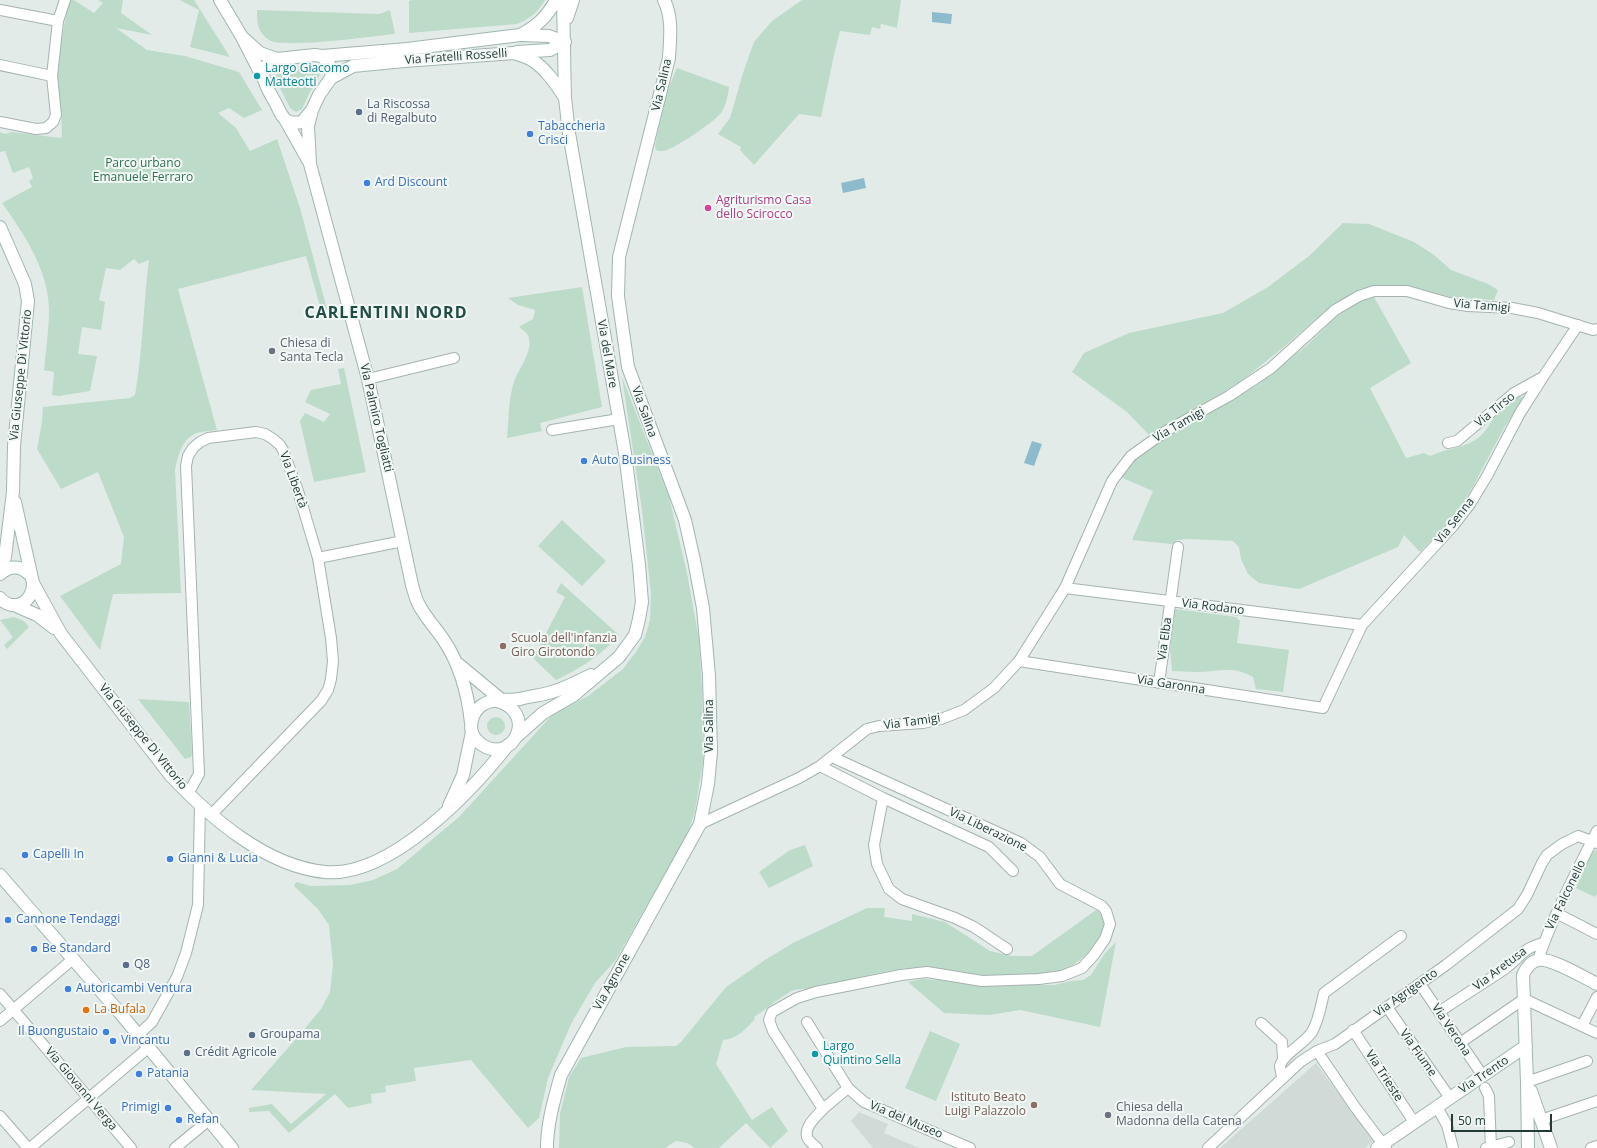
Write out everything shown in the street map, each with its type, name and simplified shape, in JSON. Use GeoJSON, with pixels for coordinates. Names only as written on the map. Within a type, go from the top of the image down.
{"type":"FeatureCollection","features":[{"type":"Feature","properties":{"kind":"main road"},"geometry":{"type":"LineString","coordinates":[[220,0],[242,37],[262,78],[310,164]]}},
{"type":"Feature","properties":{"kind":"main road","name":"Via Fratelli Rosselli"},"geometry":{"type":"LineString","coordinates":[[322,56],[407,49],[520,35],[535,27],[546,18],[556,0]]}},
{"type":"Feature","properties":{"kind":"main road"},"geometry":{"type":"LineString","coordinates":[[563,0],[565,27]]}},
{"type":"Feature","properties":{"kind":"main road"},"geometry":{"type":"LineString","coordinates":[[565,27],[573,0]]}},
{"type":"Feature","properties":{"kind":"main road","name":"Via Salina"},"geometry":{"type":"LineString","coordinates":[[664,0],[669,10],[671,32],[669,58],[619,257],[618,296],[628,367],[685,520],[703,608],[709,676],[711,752],[708,784],[700,824]]}},
{"type":"Feature","properties":{"kind":"main road","name":"Via del Mare"},"geometry":{"type":"LineString","coordinates":[[512,741],[543,713],[574,695],[619,657],[635,635],[642,602],[639,565],[625,453],[569,133],[565,98],[565,27]]}},
{"type":"Feature","properties":{"kind":"main road"},"geometry":{"type":"LineString","coordinates":[[520,35],[549,36],[565,42]]}},
{"type":"Feature","properties":{"kind":"main road"},"geometry":{"type":"LineString","coordinates":[[242,37],[260,53],[277,59]]}},
{"type":"Feature","properties":{"kind":"main road"},"geometry":{"type":"LineString","coordinates":[[514,53],[550,50],[565,42]]}},
{"type":"Feature","properties":{"kind":"main road","name":"Via Fratelli Rosselli"},"geometry":{"type":"LineString","coordinates":[[331,78],[353,66],[404,60],[514,53],[531,60],[539,66],[553,81],[565,98]]}},
{"type":"Feature","properties":{"kind":"main road"},"geometry":{"type":"LineString","coordinates":[[262,78],[264,68],[268,62],[277,59],[315,55],[322,56],[332,69],[331,78],[319,95],[312,110],[308,126],[310,164]]}},
{"type":"Feature","properties":{"kind":"main road"},"geometry":{"type":"LineString","coordinates":[[285,119],[294,123],[302,122],[312,110]]}},
{"type":"Feature","properties":{"kind":"main road","name":"Via Palmiro Togliatti"},"geometry":{"type":"LineString","coordinates":[[310,164],[368,379],[412,585],[418,603],[428,620],[443,638],[457,663]]}},
{"type":"Feature","properties":{"kind":"main road","name":"Via Giuseppe Di Vittorio"},"geometry":{"type":"LineString","coordinates":[[0,227],[4,245],[25,284],[28,301],[14,446],[13,492]]}},
{"type":"Feature","properties":{"kind":"main road"},"geometry":{"type":"LineString","coordinates":[[0,573],[5,557],[13,492]]}},
{"type":"Feature","properties":{"kind":"main road"},"geometry":{"type":"LineString","coordinates":[[5,603],[20,604],[31,596],[33,590],[13,492]]}},
{"type":"Feature","properties":{"kind":"main road"},"geometry":{"type":"LineString","coordinates":[[0,573],[13,567],[26,571],[61,634]]}},
{"type":"Feature","properties":{"kind":"main road"},"geometry":{"type":"LineString","coordinates":[[5,603],[38,615],[46,620],[61,634]]}},
{"type":"Feature","properties":{"kind":"main road","name":"Via Giuseppe Di Vittorio"},"geometry":{"type":"LineString","coordinates":[[61,634],[171,776],[188,794],[211,815],[252,844],[280,859],[303,868],[326,872],[348,870],[377,861],[407,844],[470,790],[512,741]]}},
{"type":"Feature","properties":{"kind":"main road"},"geometry":{"type":"LineString","coordinates":[[457,663],[501,702],[511,708],[516,714],[519,722],[519,730],[512,741],[502,748],[487,748],[480,744],[472,728],[469,706],[457,663]]}},
{"type":"Feature","properties":{"kind":"main road"},"geometry":{"type":"LineString","coordinates":[[446,812],[463,776],[473,715],[477,709],[490,701],[501,702],[555,691],[604,670]]}},
{"type":"Feature","properties":{"kind":"main road","name":"Via Agnone"},"geometry":{"type":"LineString","coordinates":[[547,1148],[547,1132],[551,1109],[561,1075],[700,824]]}},
{"type":"Feature","properties":{"kind":"main road"},"geometry":{"type":"LineString","coordinates":[[0,875],[138,1035],[232,1148]]}},
{"type":"Feature","properties":{"kind":"main road"},"geometry":{"type":"LineString","coordinates":[[1528,1148],[1523,975],[1528,966],[1538,960],[1549,961],[1597,984]]}},
{"type":"Feature","properties":{"kind":"main road","name":"Via Trento"},"geometry":{"type":"LineString","coordinates":[[1382,1147],[1414,1122],[1526,1046]]}},
{"type":"Feature","properties":{"kind":"main road"},"geometry":{"type":"LineString","coordinates":[[1527,1082],[1551,1148]]}},
{"type":"Feature","properties":{"kind":"street"},"geometry":{"type":"LineString","coordinates":[[0,122],[36,130],[46,128],[53,122],[56,115],[52,76],[58,21],[65,0]]}},
{"type":"Feature","properties":{"kind":"street"},"geometry":{"type":"LineString","coordinates":[[0,10],[58,21]]}},
{"type":"Feature","properties":{"kind":"street"},"geometry":{"type":"LineString","coordinates":[[0,65],[52,76]]}},
{"type":"Feature","properties":{"kind":"street","name":"Via Tamigi"},"geometry":{"type":"LineString","coordinates":[[832,757],[867,729],[879,726],[923,723],[942,719],[964,710],[994,688],[1019,661],[1065,588],[1112,481],[1131,456],[1166,431],[1229,396],[1271,368],[1335,310],[1358,296],[1374,291],[1407,291],[1450,303],[1468,306],[1512,308],[1538,313],[1593,330],[1597,329]]}},
{"type":"Feature","properties":{"kind":"street","name":"Via Senna"},"geometry":{"type":"LineString","coordinates":[[1323,708],[1362,626],[1453,526],[1470,504],[1487,476],[1520,413],[1578,325]]}},
{"type":"Feature","properties":{"kind":"street"},"geometry":{"type":"LineString","coordinates":[[368,379],[454,358]]}},
{"type":"Feature","properties":{"kind":"street","name":"Via Tirso"},"geometry":{"type":"LineString","coordinates":[[1448,443],[1457,440],[1514,393],[1543,377]]}},
{"type":"Feature","properties":{"kind":"street"},"geometry":{"type":"LineString","coordinates":[[552,430],[619,419]]}},
{"type":"Feature","properties":{"kind":"street","name":"Via Libertà"},"geometry":{"type":"LineString","coordinates":[[188,794],[199,774],[186,466],[188,456],[193,448],[208,438],[256,432],[264,434],[280,445],[298,492],[318,558],[331,638],[333,661],[328,690],[321,701],[211,815]]}},
{"type":"Feature","properties":{"kind":"street"},"geometry":{"type":"LineString","coordinates":[[318,558],[403,541]]}},
{"type":"Feature","properties":{"kind":"street","name":"Via Elba"},"geometry":{"type":"LineString","coordinates":[[1159,683],[1178,547]]}},
{"type":"Feature","properties":{"kind":"street","name":"Via Rodano"},"geometry":{"type":"LineString","coordinates":[[1065,588],[1362,626]]}},
{"type":"Feature","properties":{"kind":"street","name":"Via Garonna"},"geometry":{"type":"LineString","coordinates":[[1019,661],[1323,708]]}},
{"type":"Feature","properties":{"kind":"street"},"geometry":{"type":"LineString","coordinates":[[700,824],[799,778],[832,757]]}},
{"type":"Feature","properties":{"kind":"street","name":"Via Liberazione"},"geometry":{"type":"LineString","coordinates":[[823,1109],[773,1031],[769,1020],[772,1012],[797,998],[816,992],[901,975],[927,972],[982,981],[1039,979],[1062,976],[1082,968],[1105,939],[1110,924],[1106,911],[1102,906],[1060,884],[1040,857],[1021,843],[832,757]]}},
{"type":"Feature","properties":{"kind":"street"},"geometry":{"type":"LineString","coordinates":[[820,766],[883,798],[989,847],[1013,871]]}},
{"type":"Feature","properties":{"kind":"street"},"geometry":{"type":"LineString","coordinates":[[883,798],[874,845],[877,864],[889,890],[902,899],[955,918],[974,927],[1007,949]]}},
{"type":"Feature","properties":{"kind":"street"},"geometry":{"type":"LineString","coordinates":[[138,1035],[152,1022],[177,977],[186,953],[198,905],[200,804]]}},
{"type":"Feature","properties":{"kind":"street","name":"Via Falconello"},"geometry":{"type":"LineString","coordinates":[[1538,960],[1543,943],[1595,842],[1597,831]]}},
{"type":"Feature","properties":{"kind":"street","name":"Via Agrigento"},"geometry":{"type":"LineString","coordinates":[[1208,1148],[1300,1062],[1317,1051],[1335,1044],[1420,984],[1518,910],[1547,855],[1562,844],[1578,836],[1595,842]]}},
{"type":"Feature","properties":{"kind":"street"},"geometry":{"type":"LineString","coordinates":[[1562,916],[1597,934]]}},
{"type":"Feature","properties":{"kind":"street"},"geometry":{"type":"LineString","coordinates":[[1283,1058],[1298,1047],[1312,1032],[1320,1012],[1324,992],[1401,936]]}},
{"type":"Feature","properties":{"kind":"street","name":"Via Aretusa"},"geometry":{"type":"LineString","coordinates":[[1439,1012],[1507,967],[1522,952],[1530,947],[1543,943]]}},
{"type":"Feature","properties":{"kind":"street"},"geometry":{"type":"LineString","coordinates":[[0,1021],[73,959]]}},
{"type":"Feature","properties":{"kind":"street","name":"Via Verona"},"geometry":{"type":"LineString","coordinates":[[1420,984],[1483,1076]]}},
{"type":"Feature","properties":{"kind":"street","name":"Via Giovanni Verga"},"geometry":{"type":"LineString","coordinates":[[0,994],[130,1148]]}},
{"type":"Feature","properties":{"kind":"street"},"geometry":{"type":"LineString","coordinates":[[1582,1026],[1597,997]]}},
{"type":"Feature","properties":{"kind":"street"},"geometry":{"type":"LineString","coordinates":[[1460,1043],[1524,999],[1597,1033]]}},
{"type":"Feature","properties":{"kind":"street","name":"Via Fiume"},"geometry":{"type":"LineString","coordinates":[[1387,1007],[1450,1098]]}},
{"type":"Feature","properties":{"kind":"street","name":"Via del Museo"},"geometry":{"type":"LineString","coordinates":[[807,1022],[848,1088],[864,1102],[970,1148]]}},
{"type":"Feature","properties":{"kind":"street"},"geometry":{"type":"LineString","coordinates":[[1261,1023],[1282,1042],[1283,1058],[1280,1066],[1282,1078]]}},
{"type":"Feature","properties":{"kind":"street","name":"Via Trieste"},"geometry":{"type":"LineString","coordinates":[[1354,1030],[1414,1122]]}},
{"type":"Feature","properties":{"kind":"street"},"geometry":{"type":"LineString","coordinates":[[0,1116],[29,1148],[148,1048]]}},
{"type":"Feature","properties":{"kind":"street"},"geometry":{"type":"LineString","coordinates":[[1317,1051],[1382,1147]]}},
{"type":"Feature","properties":{"kind":"street"},"geometry":{"type":"LineString","coordinates":[[1527,1082],[1587,1061]]}},
{"type":"Feature","properties":{"kind":"street"},"geometry":{"type":"LineString","coordinates":[[817,1148],[807,1138],[806,1130],[812,1120],[823,1109],[848,1088]]}},
{"type":"Feature","properties":{"kind":"street"},"geometry":{"type":"LineString","coordinates":[[1485,1088],[1489,1096],[1489,1148],[1509,1142]]}},
{"type":"Feature","properties":{"kind":"street"},"geometry":{"type":"LineString","coordinates":[[1542,1120],[1597,1102]]}},
{"type":"Feature","properties":{"kind":"street"},"geometry":{"type":"LineString","coordinates":[[1437,1107],[1447,1125],[1453,1148]]}},
{"type":"Feature","properties":{"kind":"street"},"geometry":{"type":"LineString","coordinates":[[175,1148],[208,1120]]}},
{"type":"Feature","properties":{"kind":"street"},"geometry":{"type":"LineString","coordinates":[[1591,1148],[1597,1146]]}},
{"type":"Feature","properties":{"kind":"shaded area"},"geometry":{"type":"Polygon","coordinates":[[[1316,1063],[1373,1141],[1365,1148],[1220,1148],[1316,1063]]]}},
{"type":"Feature","properties":{"kind":"shaded area"},"geometry":{"type":"Polygon","coordinates":[[[859,1112],[888,1124],[884,1133],[919,1148],[873,1148],[851,1121],[859,1112]]]}},
{"type":"Feature","properties":{"kind":"green space","name":"Parco urbano Emanuele Ferraro"},"geometry":{"type":"Polygon","coordinates":[[[71,0],[74,0],[94,13],[103,3],[98,0],[123,0],[121,13],[152,35],[116,28],[147,50],[185,56],[239,72],[262,110],[244,118],[229,108],[218,113],[236,128],[250,151],[277,139],[300,208],[327,309],[321,310],[306,256],[178,289],[217,430],[197,433],[186,440],[177,460],[175,470],[181,593],[113,594],[100,650],[60,596],[121,564],[124,537],[98,472],[61,489],[37,449],[43,407],[130,398],[135,395],[140,361],[149,260],[139,264],[134,259],[120,270],[106,268],[99,300],[105,302],[101,330],[82,327],[78,354],[97,356],[90,391],[59,396],[52,395],[54,372],[44,370],[48,332],[48,294],[33,253],[2,203],[32,187],[29,181],[33,178],[29,167],[13,173],[5,151],[0,152],[0,132],[5,134],[11,132],[61,138],[62,136],[57,78],[59,52],[68,6],[71,0]]]}},
{"type":"Feature","properties":{"kind":"green space"},"geometry":{"type":"Polygon","coordinates":[[[180,0],[194,0],[230,57],[190,47],[199,10],[180,0]]]}},
{"type":"Feature","properties":{"kind":"green space"},"geometry":{"type":"Polygon","coordinates":[[[545,0],[533,15],[517,24],[409,33],[409,1],[545,0]]]}},
{"type":"Feature","properties":{"kind":"green space"},"geometry":{"type":"Polygon","coordinates":[[[802,0],[901,0],[897,28],[881,24],[880,29],[872,27],[870,35],[840,31],[821,117],[799,114],[754,165],[740,150],[741,147],[718,134],[730,118],[754,42],[772,21],[802,0]]]}},
{"type":"Feature","properties":{"kind":"green space"},"geometry":{"type":"Polygon","coordinates":[[[257,10],[379,14],[390,10],[395,34],[309,43],[277,42],[269,40],[260,30],[257,10]]]}},
{"type":"Feature","properties":{"kind":"green space"},"geometry":{"type":"Polygon","coordinates":[[[310,64],[318,70],[319,77],[302,109],[296,112],[290,108],[275,78],[279,68],[310,64]]]}},
{"type":"Feature","properties":{"kind":"green space"},"geometry":{"type":"Polygon","coordinates":[[[677,68],[729,87],[727,97],[721,113],[711,122],[672,148],[659,151],[656,150],[655,146],[665,96],[677,68]]]}},
{"type":"Feature","properties":{"kind":"green space"},"geometry":{"type":"Polygon","coordinates":[[[1343,223],[1369,224],[1414,242],[1434,255],[1451,270],[1488,284],[1498,290],[1494,300],[1450,297],[1400,285],[1383,285],[1360,289],[1330,307],[1239,383],[1149,435],[1127,412],[1072,372],[1084,353],[1129,333],[1223,313],[1268,287],[1309,256],[1343,223]]]}},
{"type":"Feature","properties":{"kind":"green space"},"geometry":{"type":"Polygon","coordinates":[[[582,287],[602,407],[540,423],[542,431],[507,438],[510,401],[513,386],[529,349],[529,337],[526,332],[519,327],[533,319],[535,310],[518,305],[508,298],[582,287]]]}},
{"type":"Feature","properties":{"kind":"green space"},"geometry":{"type":"Polygon","coordinates":[[[1374,297],[1411,363],[1370,388],[1406,458],[1424,453],[1430,456],[1470,443],[1483,434],[1499,412],[1518,397],[1524,397],[1504,428],[1470,492],[1455,515],[1420,552],[1404,535],[1398,547],[1299,589],[1259,583],[1248,574],[1241,559],[1239,547],[1233,541],[1189,539],[1177,540],[1172,544],[1132,540],[1153,491],[1120,477],[1135,458],[1142,452],[1257,385],[1306,346],[1336,317],[1358,302],[1374,297]]]}},
{"type":"Feature","properties":{"kind":"green space"},"geometry":{"type":"Polygon","coordinates":[[[344,368],[366,472],[314,482],[300,421],[305,413],[324,422],[330,414],[305,402],[311,390],[341,384],[338,369],[344,368]]]}},
{"type":"Feature","properties":{"kind":"green space"},"geometry":{"type":"Polygon","coordinates":[[[622,377],[669,497],[687,573],[699,639],[702,689],[703,761],[695,811],[688,833],[615,961],[595,983],[571,1024],[548,1078],[539,1118],[528,1128],[471,1060],[414,1068],[416,1081],[385,1086],[386,1092],[371,1094],[372,1103],[348,1108],[335,1094],[289,1133],[269,1111],[249,1112],[249,1108],[272,1104],[291,1124],[326,1094],[251,1090],[321,1009],[330,992],[333,965],[329,925],[318,909],[294,886],[296,882],[311,886],[350,885],[373,880],[397,869],[459,817],[553,714],[588,696],[623,669],[645,637],[650,620],[651,593],[642,510],[622,377]]]}},
{"type":"Feature","properties":{"kind":"green space"},"geometry":{"type":"Polygon","coordinates":[[[562,520],[606,561],[582,586],[538,546],[562,520]]]}},
{"type":"Feature","properties":{"kind":"green space"},"geometry":{"type":"Polygon","coordinates":[[[561,583],[619,635],[590,661],[556,680],[533,658],[565,597],[556,592],[561,583]]]}},
{"type":"Feature","properties":{"kind":"green space"},"geometry":{"type":"Polygon","coordinates":[[[1175,609],[1236,617],[1240,621],[1237,643],[1289,650],[1283,692],[1256,689],[1253,677],[1238,671],[1172,671],[1170,648],[1175,609]]]}},
{"type":"Feature","properties":{"kind":"green space"},"geometry":{"type":"Polygon","coordinates":[[[14,617],[24,621],[29,627],[7,649],[4,645],[13,637],[0,620],[14,617]]]}},
{"type":"Feature","properties":{"kind":"green space"},"geometry":{"type":"Polygon","coordinates":[[[138,699],[189,702],[191,757],[185,759],[138,699]]]}},
{"type":"Feature","properties":{"kind":"green space"},"geometry":{"type":"Polygon","coordinates":[[[496,717],[502,720],[505,726],[502,732],[496,735],[490,732],[487,726],[490,720],[496,717]]]}},
{"type":"Feature","properties":{"kind":"green space"},"geometry":{"type":"Polygon","coordinates":[[[805,845],[813,866],[769,888],[759,872],[790,850],[805,845]]]}},
{"type":"Feature","properties":{"kind":"green space"},"geometry":{"type":"Polygon","coordinates":[[[1597,850],[1597,894],[1595,897],[1576,888],[1592,852],[1597,850]]]}},
{"type":"Feature","properties":{"kind":"green space"},"geometry":{"type":"Polygon","coordinates":[[[867,908],[885,908],[884,917],[912,921],[912,914],[945,922],[990,951],[1012,956],[1032,956],[1096,910],[1103,918],[1104,927],[1101,937],[1085,956],[1066,969],[1049,974],[996,978],[925,968],[900,969],[815,989],[797,989],[786,995],[754,1017],[755,1019],[737,1036],[723,1040],[716,1064],[752,1120],[772,1107],[788,1131],[770,1148],[746,1123],[719,1148],[695,1148],[687,1143],[676,1141],[665,1148],[559,1148],[560,1114],[569,1077],[581,1058],[626,1047],[676,1046],[681,1042],[726,987],[793,943],[867,908]]]}},
{"type":"Feature","properties":{"kind":"green space"},"geometry":{"type":"Polygon","coordinates":[[[1116,942],[1100,1027],[1020,1010],[989,1015],[944,1013],[908,982],[922,979],[974,985],[1054,985],[1083,980],[1091,975],[1105,953],[1116,942]]]}},
{"type":"Feature","properties":{"kind":"green space"},"geometry":{"type":"Polygon","coordinates":[[[930,1031],[960,1044],[936,1101],[905,1088],[930,1031]]]}},
{"type":"Feature","properties":{"kind":"water"},"geometry":{"type":"Polygon","coordinates":[[[932,12],[952,14],[951,24],[932,22],[932,12]]]}},
{"type":"Feature","properties":{"kind":"water"},"geometry":{"type":"Polygon","coordinates":[[[864,178],[866,188],[843,193],[841,183],[864,178]]]}},
{"type":"Feature","properties":{"kind":"water"},"geometry":{"type":"Polygon","coordinates":[[[1032,441],[1042,444],[1034,466],[1024,463],[1032,441]]]}},
{"type":"Feature","properties":{"kind":"place","name":"Largo Giacomo Matteotti"},"geometry":{"type":"Point","coordinates":[257,76]}},
{"type":"Feature","properties":{"kind":"place","name":"La Riscossa di Regalbuto"},"geometry":{"type":"Point","coordinates":[359,112]}},
{"type":"Feature","properties":{"kind":"place","name":"Tabaccheria Crisci"},"geometry":{"type":"Point","coordinates":[530,134]}},
{"type":"Feature","properties":{"kind":"place","name":"Ard Discount"},"geometry":{"type":"Point","coordinates":[367,183]}},
{"type":"Feature","properties":{"kind":"place","name":"Agriturismo Casa dello Scirocco"},"geometry":{"type":"Point","coordinates":[708,208]}},
{"type":"Feature","properties":{"kind":"place","name":"Chiesa di Santa Tecla"},"geometry":{"type":"Point","coordinates":[272,351]}},
{"type":"Feature","properties":{"kind":"place","name":"Auto Business"},"geometry":{"type":"Point","coordinates":[584,461]}},
{"type":"Feature","properties":{"kind":"place","name":"Scuola dell'infanzia Giro Girotondo"},"geometry":{"type":"Point","coordinates":[503,646]}},
{"type":"Feature","properties":{"kind":"place","name":"Capelli In"},"geometry":{"type":"Point","coordinates":[25,855]}},
{"type":"Feature","properties":{"kind":"place","name":"Gianni & Lucia"},"geometry":{"type":"Point","coordinates":[170,859]}},
{"type":"Feature","properties":{"kind":"place","name":"Cannone Tendaggi"},"geometry":{"type":"Point","coordinates":[8,920]}},
{"type":"Feature","properties":{"kind":"place","name":"Be Standard"},"geometry":{"type":"Point","coordinates":[34,949]}},
{"type":"Feature","properties":{"kind":"place","name":"Q8"},"geometry":{"type":"Point","coordinates":[126,965]}},
{"type":"Feature","properties":{"kind":"place","name":"Autoricambi Ventura"},"geometry":{"type":"Point","coordinates":[68,989]}},
{"type":"Feature","properties":{"kind":"place","name":"La Bufala"},"geometry":{"type":"Point","coordinates":[86,1010]}},
{"type":"Feature","properties":{"kind":"place","name":"Il Buongustaio"},"geometry":{"type":"Point","coordinates":[106,1032]}},
{"type":"Feature","properties":{"kind":"place","name":"Groupama"},"geometry":{"type":"Point","coordinates":[252,1035]}},
{"type":"Feature","properties":{"kind":"place","name":"Vincantu"},"geometry":{"type":"Point","coordinates":[113,1041]}},
{"type":"Feature","properties":{"kind":"place","name":"Crédit Agricole"},"geometry":{"type":"Point","coordinates":[187,1053]}},
{"type":"Feature","properties":{"kind":"place","name":"Largo Quintino Sella"},"geometry":{"type":"Point","coordinates":[815,1054]}},
{"type":"Feature","properties":{"kind":"place","name":"Patania"},"geometry":{"type":"Point","coordinates":[139,1074]}},
{"type":"Feature","properties":{"kind":"place","name":"Istituto Beato Luigi Palazzolo"},"geometry":{"type":"Point","coordinates":[1034,1105]}},
{"type":"Feature","properties":{"kind":"place","name":"Primigi"},"geometry":{"type":"Point","coordinates":[168,1108]}},
{"type":"Feature","properties":{"kind":"place","name":"Chiesa della Madonna della Catena"},"geometry":{"type":"Point","coordinates":[1108,1115]}},
{"type":"Feature","properties":{"kind":"place","name":"Refan"},"geometry":{"type":"Point","coordinates":[179,1120]}},
{"type":"Feature","properties":{"kind":"district","name":"CARLENTINI NORD"},"geometry":{"type":"Point","coordinates":[386,313]}}]}
